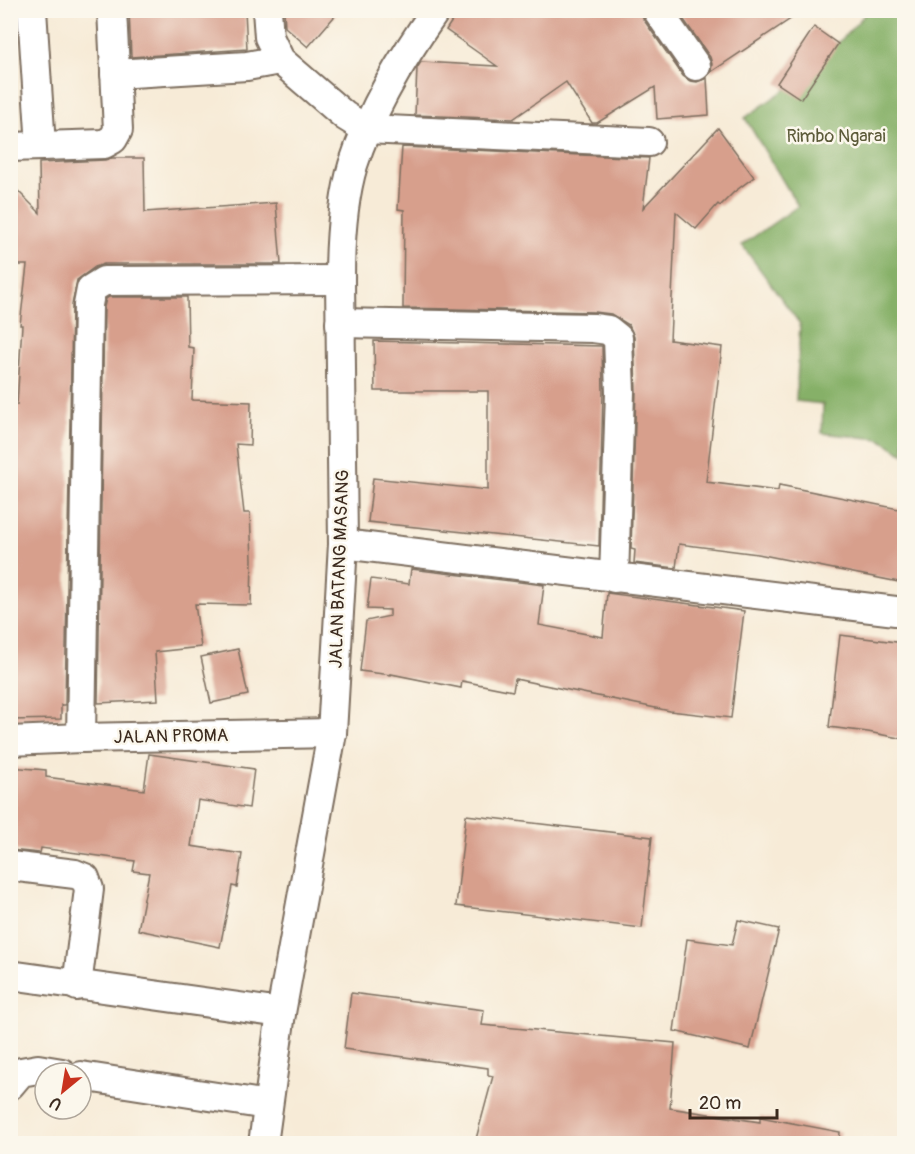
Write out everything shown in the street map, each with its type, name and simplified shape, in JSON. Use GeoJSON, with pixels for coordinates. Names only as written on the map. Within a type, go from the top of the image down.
{"type":"FeatureCollection","features":[{"type":"Feature","properties":{"kind":"street"},"geometry":{"type":"LineString","coordinates":[[32,10],[41,146]]}},
{"type":"Feature","properties":{"kind":"street"},"geometry":{"type":"LineString","coordinates":[[10,147],[104,144],[113,139],[118,130],[112,10]]}},
{"type":"Feature","properties":{"kind":"street"},"geometry":{"type":"LineString","coordinates":[[267,10],[269,37],[280,60],[345,116],[366,129],[649,142]]}},
{"type":"Feature","properties":{"kind":"street","name":"JALAN BATANG MASANG"},"geometry":{"type":"LineString","coordinates":[[262,1143],[281,1013],[332,733],[344,544],[340,246],[344,207],[352,167],[366,129],[395,74],[436,10]]}},
{"type":"Feature","properties":{"kind":"street"},"geometry":{"type":"LineString","coordinates":[[657,10],[696,66]]}},
{"type":"Feature","properties":{"kind":"street"},"geometry":{"type":"LineString","coordinates":[[115,74],[247,66],[280,60]]}},
{"type":"Feature","properties":{"kind":"street"},"geometry":{"type":"LineString","coordinates":[[81,738],[88,305],[91,289],[104,281],[340,280]]}},
{"type":"Feature","properties":{"kind":"street"},"geometry":{"type":"LineString","coordinates":[[340,323],[593,328],[608,330],[618,338],[620,392],[614,578]]}},
{"type":"Feature","properties":{"kind":"street"},"geometry":{"type":"LineString","coordinates":[[344,544],[904,612]]}},
{"type":"Feature","properties":{"kind":"street","name":"JALAN PROMA"},"geometry":{"type":"LineString","coordinates":[[10,741],[332,733]]}},
{"type":"Feature","properties":{"kind":"street"},"geometry":{"type":"LineString","coordinates":[[10,866],[75,874],[85,878],[89,889],[76,986]]}},
{"type":"Feature","properties":{"kind":"street"},"geometry":{"type":"LineString","coordinates":[[10,975],[281,1013]]}},
{"type":"Feature","properties":{"kind":"street"},"geometry":{"type":"LineString","coordinates":[[10,1085],[21,1072],[33,1070]]}},
{"type":"Feature","properties":{"kind":"street"},"geometry":{"type":"LineString","coordinates":[[93,1078],[268,1105]]}},
{"type":"Feature","properties":{"kind":"green space","name":"Rimbo Ngarai"},"geometry":{"type":"Polygon","coordinates":[[[868,11],[904,11],[904,454],[880,439],[822,433],[823,404],[796,401],[800,324],[742,245],[798,206],[745,118],[797,81],[868,11]]]}},
{"type":"Feature","properties":{"kind":"building"},"geometry":{"type":"Polygon","coordinates":[[[129,10],[245,10],[247,49],[131,57],[129,10]]]}},
{"type":"Feature","properties":{"kind":"building"},"geometry":{"type":"Polygon","coordinates":[[[284,10],[340,10],[308,47],[285,27],[284,10]]]}},
{"type":"Feature","properties":{"kind":"building"},"geometry":{"type":"Polygon","coordinates":[[[459,10],[641,10],[643,19],[683,76],[690,81],[697,82],[707,78],[709,115],[657,119],[655,87],[597,123],[592,123],[566,82],[513,119],[415,115],[417,68],[421,62],[497,66],[446,30],[459,10]]]}},
{"type":"Feature","properties":{"kind":"building"},"geometry":{"type":"Polygon","coordinates":[[[677,10],[804,10],[711,72],[710,57],[677,10]]]}},
{"type":"Feature","properties":{"kind":"building"},"geometry":{"type":"Polygon","coordinates":[[[814,27],[838,44],[801,99],[777,83],[814,27]]]}},
{"type":"Feature","properties":{"kind":"building"},"geometry":{"type":"Polygon","coordinates":[[[718,128],[754,177],[720,206],[718,204],[696,229],[676,212],[670,340],[722,347],[706,482],[778,491],[779,485],[904,510],[904,583],[758,554],[679,544],[676,568],[634,563],[635,550],[631,549],[636,391],[634,337],[629,325],[611,314],[595,312],[403,308],[404,210],[398,209],[402,147],[649,158],[643,208],[718,128]]]}},
{"type":"Feature","properties":{"kind":"building"},"geometry":{"type":"Polygon","coordinates":[[[144,158],[145,212],[276,203],[281,264],[104,264],[95,267],[77,280],[72,305],[65,705],[61,705],[61,719],[10,720],[10,405],[17,405],[22,325],[20,325],[27,265],[10,265],[10,183],[40,213],[39,163],[144,158]]]}},
{"type":"Feature","properties":{"kind":"building"},"geometry":{"type":"Polygon","coordinates":[[[109,297],[187,297],[188,347],[194,348],[192,400],[251,402],[250,445],[236,444],[244,513],[250,513],[251,605],[195,604],[201,647],[155,652],[158,700],[98,703],[104,307],[109,297]]]}},
{"type":"Feature","properties":{"kind":"building"},"geometry":{"type":"Polygon","coordinates":[[[374,341],[602,346],[599,546],[368,522],[373,478],[488,490],[488,391],[375,391],[374,341]]]}},
{"type":"Feature","properties":{"kind":"building"},"geometry":{"type":"Polygon","coordinates":[[[411,569],[544,585],[539,625],[603,637],[607,593],[744,611],[731,718],[670,711],[515,679],[513,691],[462,681],[461,688],[391,674],[360,671],[366,621],[390,616],[390,610],[367,609],[371,579],[409,584],[411,569]]]}},
{"type":"Feature","properties":{"kind":"building"},"geometry":{"type":"Polygon","coordinates":[[[840,635],[904,643],[904,739],[829,727],[840,635]]]}},
{"type":"Feature","properties":{"kind":"building"},"geometry":{"type":"Polygon","coordinates":[[[238,649],[248,695],[211,703],[201,657],[238,649]]]}},
{"type":"Feature","properties":{"kind":"building"},"geometry":{"type":"Polygon","coordinates":[[[149,754],[254,769],[249,808],[198,800],[191,846],[242,854],[237,887],[232,886],[220,947],[138,930],[149,873],[133,871],[135,861],[41,848],[40,853],[10,850],[10,767],[46,770],[46,777],[144,790],[149,754]]]}},
{"type":"Feature","properties":{"kind":"building"},"geometry":{"type":"Polygon","coordinates":[[[466,815],[652,837],[642,928],[456,906],[466,815]]]}},
{"type":"Feature","properties":{"kind":"building"},"geometry":{"type":"Polygon","coordinates":[[[738,920],[779,929],[750,1049],[674,1031],[687,939],[732,945],[738,920]]]}},
{"type":"Feature","properties":{"kind":"building"},"geometry":{"type":"Polygon","coordinates":[[[351,993],[484,1010],[482,1025],[675,1043],[670,1108],[760,1122],[760,1117],[840,1132],[839,1143],[494,1143],[476,1139],[493,1076],[488,1075],[488,1068],[344,1049],[351,993]]]}}]}
